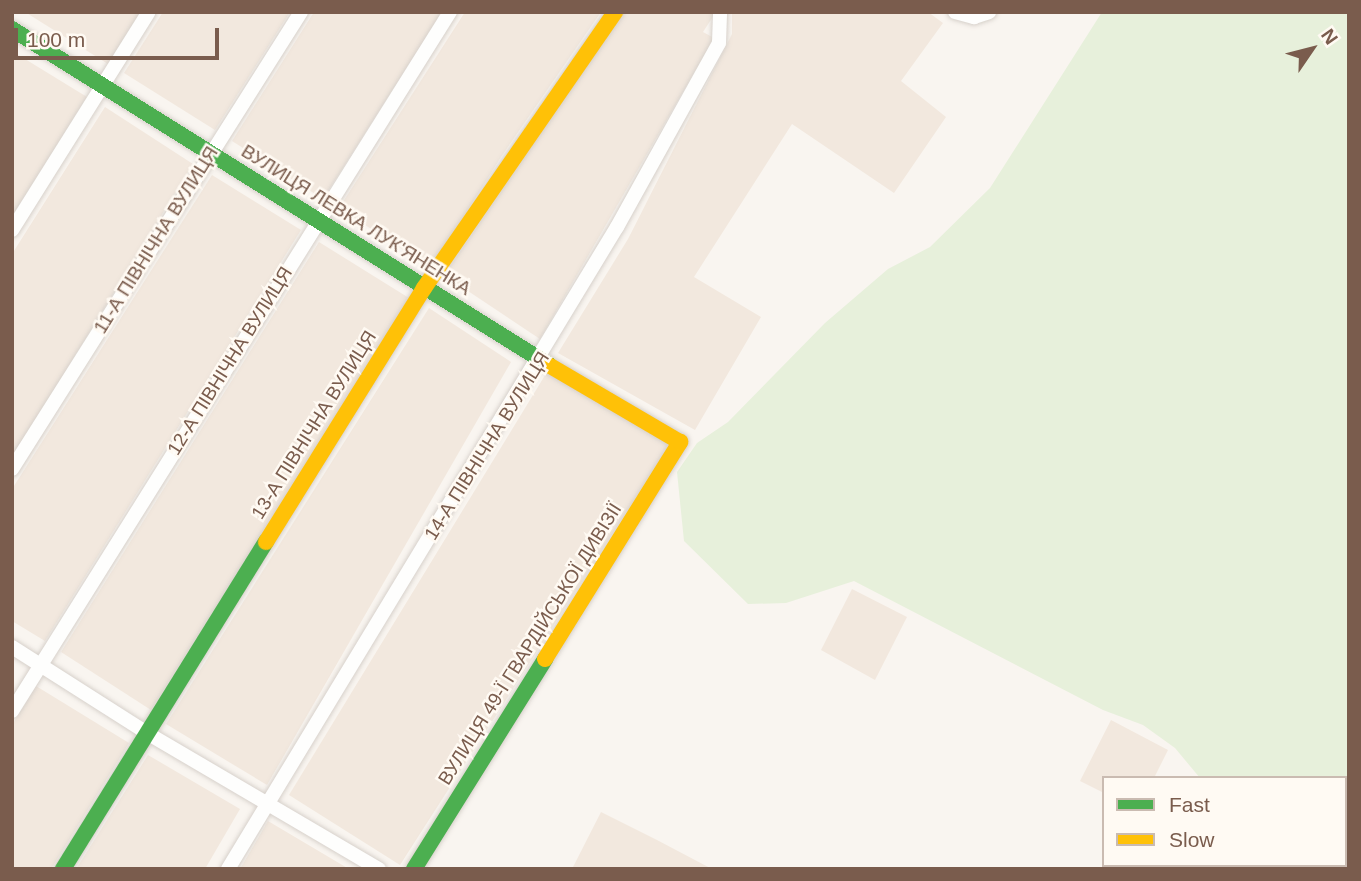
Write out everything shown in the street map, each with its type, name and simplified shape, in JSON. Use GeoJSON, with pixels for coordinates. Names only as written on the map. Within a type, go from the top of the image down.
{"type":"FeatureCollection","features":[{"type":"Feature","properties":{"kind":"street"},"geometry":{"type":"LineString","coordinates":[[12,230],[149,12]]}},
{"type":"Feature","properties":{"kind":"street","name":"11-А ПІВНІЧНА ВУЛИЦЯ"},"geometry":{"type":"LineString","coordinates":[[12,469],[300,12]]}},
{"type":"Feature","properties":{"kind":"street","name":"12-А ПІВНІЧНА ВУЛИЦЯ"},"geometry":{"type":"LineString","coordinates":[[12,711],[318,218],[450,12]]}},
{"type":"Feature","properties":{"kind":"street","name":"13-А ПІВНІЧНА ВУЛИЦЯ"},"geometry":{"type":"LineString","coordinates":[[63,869],[424,288],[615,12]]}},
{"type":"Feature","properties":{"kind":"street","name":"14-А ПІВНІЧНА ВУЛИЦЯ"},"geometry":{"type":"LineString","coordinates":[[228,869],[540,359],[719,43],[720,12]]}},
{"type":"Feature","properties":{"kind":"street"},"geometry":{"type":"LineString","coordinates":[[956,12],[974,18],[989,12]]}},
{"type":"Feature","properties":{"kind":"street","name":"ВУЛИЦЯ ЛЕВКА ЛУК'ЯНЕНКА"},"geometry":{"type":"LineString","coordinates":[[12,29],[318,218],[424,288],[680,442]]}},
{"type":"Feature","properties":{"kind":"street","name":"ВУЛИЦЯ 49-Ї ГВАРДІЙСЬКОЇ ДИВІЗІЇ"},"geometry":{"type":"LineString","coordinates":[[414,869],[680,442]]}},
{"type":"Feature","properties":{"kind":"street"},"geometry":{"type":"LineString","coordinates":[[12,647],[147,733],[379,869]]}},
{"type":"Feature","properties":{"kind":"shaded area"},"geometry":{"type":"Polygon","coordinates":[[[25,12],[140,12],[108,64],[25,12]]]}},
{"type":"Feature","properties":{"kind":"shaded area"},"geometry":{"type":"Polygon","coordinates":[[[163,12],[290,12],[215,130],[124,73],[163,12]]]}},
{"type":"Feature","properties":{"kind":"shaded area"},"geometry":{"type":"Polygon","coordinates":[[[314,12],[442,12],[323,199],[232,141],[314,12]]]}},
{"type":"Feature","properties":{"kind":"shaded area"},"geometry":{"type":"Polygon","coordinates":[[[465,12],[601,12],[501,157],[431,268],[339,208],[465,12]]]}},
{"type":"Feature","properties":{"kind":"shaded area"},"geometry":{"type":"Polygon","coordinates":[[[624,12],[716,12],[703,32],[714,38],[540,339],[444,275],[624,12]]]}},
{"type":"Feature","properties":{"kind":"shaded area"},"geometry":{"type":"Polygon","coordinates":[[[732,12],[928,12],[943,23],[901,81],[946,117],[894,193],[792,124],[694,277],[761,317],[695,430],[558,353],[628,239],[732,34],[732,12]]]}},
{"type":"Feature","properties":{"kind":"shaded area"},"geometry":{"type":"Polygon","coordinates":[[[12,51],[87,97],[12,216],[12,51]]]}},
{"type":"Feature","properties":{"kind":"shaded area"},"geometry":{"type":"Polygon","coordinates":[[[105,107],[193,164],[12,458],[12,254],[105,107]]]}},
{"type":"Feature","properties":{"kind":"shaded area"},"geometry":{"type":"Polygon","coordinates":[[[212,175],[301,230],[45,641],[12,621],[12,489],[212,175]]]}},
{"type":"Feature","properties":{"kind":"shaded area"},"geometry":{"type":"Polygon","coordinates":[[[319,242],[409,298],[151,710],[61,652],[319,242]]]}},
{"type":"Feature","properties":{"kind":"shaded area"},"geometry":{"type":"Polygon","coordinates":[[[429,308],[511,362],[267,785],[166,724],[429,308]]]}},
{"type":"Feature","properties":{"kind":"shaded area"},"geometry":{"type":"Polygon","coordinates":[[[547,372],[670,444],[400,865],[289,795],[547,372]]]}},
{"type":"Feature","properties":{"kind":"shaded area"},"geometry":{"type":"Polygon","coordinates":[[[852,589],[907,617],[875,680],[821,650],[852,589]]]}},
{"type":"Feature","properties":{"kind":"shaded area"},"geometry":{"type":"Polygon","coordinates":[[[36,686],[129,743],[51,869],[12,869],[12,725],[36,686]]]}},
{"type":"Feature","properties":{"kind":"shaded area"},"geometry":{"type":"Polygon","coordinates":[[[1111,720],[1168,750],[1155,776],[1102,776],[1102,792],[1080,781],[1111,720]]]}},
{"type":"Feature","properties":{"kind":"shaded area"},"geometry":{"type":"Polygon","coordinates":[[[148,755],[240,809],[205,869],[76,869],[148,755]]]}},
{"type":"Feature","properties":{"kind":"shaded area"},"geometry":{"type":"Polygon","coordinates":[[[601,812],[657,840],[712,869],[572,869],[601,812]]]}},
{"type":"Feature","properties":{"kind":"shaded area"},"geometry":{"type":"Polygon","coordinates":[[[268,821],[349,869],[240,869],[268,821]]]}},
{"type":"Feature","properties":{"kind":"green space"},"geometry":{"type":"Polygon","coordinates":[[[1102,12],[1349,12],[1349,850],[1347,776],[1198,776],[1175,748],[1143,725],[1103,710],[854,581],[786,603],[748,604],[684,541],[677,472],[697,443],[728,422],[825,323],[888,269],[930,247],[990,188],[1102,12]]]}},
{"type":"Feature","properties":{"kind":"traffic: fast"},"geometry":{"type":"LineString","coordinates":[[12,29],[549,365]]}},
{"type":"Feature","properties":{"kind":"traffic: fast"},"geometry":{"type":"LineString","coordinates":[[63,869],[266,542]]}},
{"type":"Feature","properties":{"kind":"traffic: fast"},"geometry":{"type":"LineString","coordinates":[[414,869],[545,659]]}},
{"type":"Feature","properties":{"kind":"traffic: slow"},"geometry":{"type":"LineString","coordinates":[[266,542],[424,288],[615,12]]}},
{"type":"Feature","properties":{"kind":"traffic: slow"},"geometry":{"type":"LineString","coordinates":[[545,659],[680,442],[549,365]]}}]}
